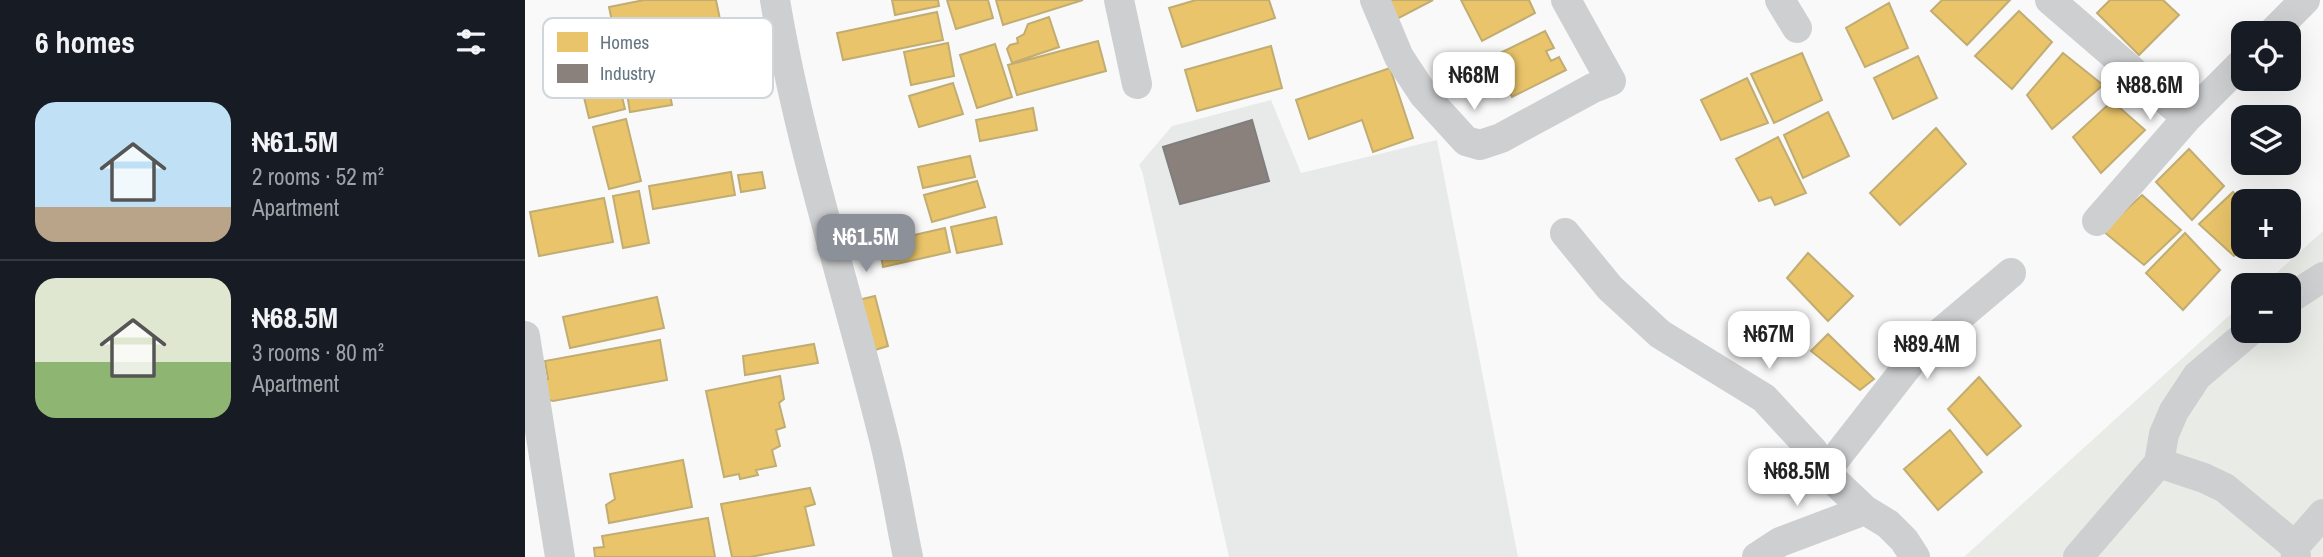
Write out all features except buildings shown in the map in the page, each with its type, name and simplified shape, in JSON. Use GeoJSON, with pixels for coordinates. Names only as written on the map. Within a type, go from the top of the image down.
{"type":"FeatureCollection","features":[{"type":"Feature","properties":{"kind":"street"},"geometry":{"type":"LineString","coordinates":[[775,0],[802,134],[885,443],[908,557]]}},
{"type":"Feature","properties":{"kind":"street"},"geometry":{"type":"LineString","coordinates":[[1119,0],[1137,84]]}},
{"type":"Feature","properties":{"kind":"street"},"geometry":{"type":"LineString","coordinates":[[1375,0],[1399,57],[1424,95],[1466,141],[1481,145],[1501,138],[1611,81],[1566,0]]}},
{"type":"Feature","properties":{"kind":"street"},"geometry":{"type":"LineString","coordinates":[[1780,0],[1797,28]]}},
{"type":"Feature","properties":{"kind":"street"},"geometry":{"type":"LineString","coordinates":[[2050,0],[2187,118]]}},
{"type":"Feature","properties":{"kind":"street"},"geometry":{"type":"LineString","coordinates":[[2284,21],[2305,0]]}},
{"type":"Feature","properties":{"kind":"street"},"geometry":{"type":"LineString","coordinates":[[2097,221],[2187,118],[2231,73]]}},
{"type":"Feature","properties":{"kind":"street"},"geometry":{"type":"LineString","coordinates":[[1565,233],[1610,288],[1660,334],[1764,398],[1813,451],[1825,472],[1865,510],[1888,524],[1904,540],[1915,557]]}},
{"type":"Feature","properties":{"kind":"street"},"geometry":{"type":"LineString","coordinates":[[1825,472],[1920,349],[2011,273]]}},
{"type":"Feature","properties":{"kind":"street"},"geometry":{"type":"LineString","coordinates":[[2301,291],[2323,277]]}},
{"type":"Feature","properties":{"kind":"street"},"geometry":{"type":"LineString","coordinates":[[525,336],[560,557]]}},
{"type":"Feature","properties":{"kind":"street"},"geometry":{"type":"LineString","coordinates":[[2078,557],[2159,463],[2164,435],[2174,411],[2197,376],[2236,343]]}},
{"type":"Feature","properties":{"kind":"street"},"geometry":{"type":"LineString","coordinates":[[2159,463],[2225,488],[2295,551],[2323,514]]}},
{"type":"Feature","properties":{"kind":"street"},"geometry":{"type":"LineString","coordinates":[[1757,557],[1780,542],[1865,510]]}},
{"type":"Feature","properties":{"kind":"shaded area"},"geometry":{"type":"Polygon","coordinates":[[[1271,100],[1301,173],[1437,140],[1518,557],[1229,557],[1139,165],[1172,126],[1271,100]]]}},
{"type":"Feature","properties":{"kind":"shaded area"},"geometry":{"type":"Polygon","coordinates":[[[2323,231],[2323,557],[1964,557],[2231,314],[2231,343],[2301,343],[2301,273],[2276,273],[2292,259],[2301,259],[2301,251],[2323,231]]]}}]}
